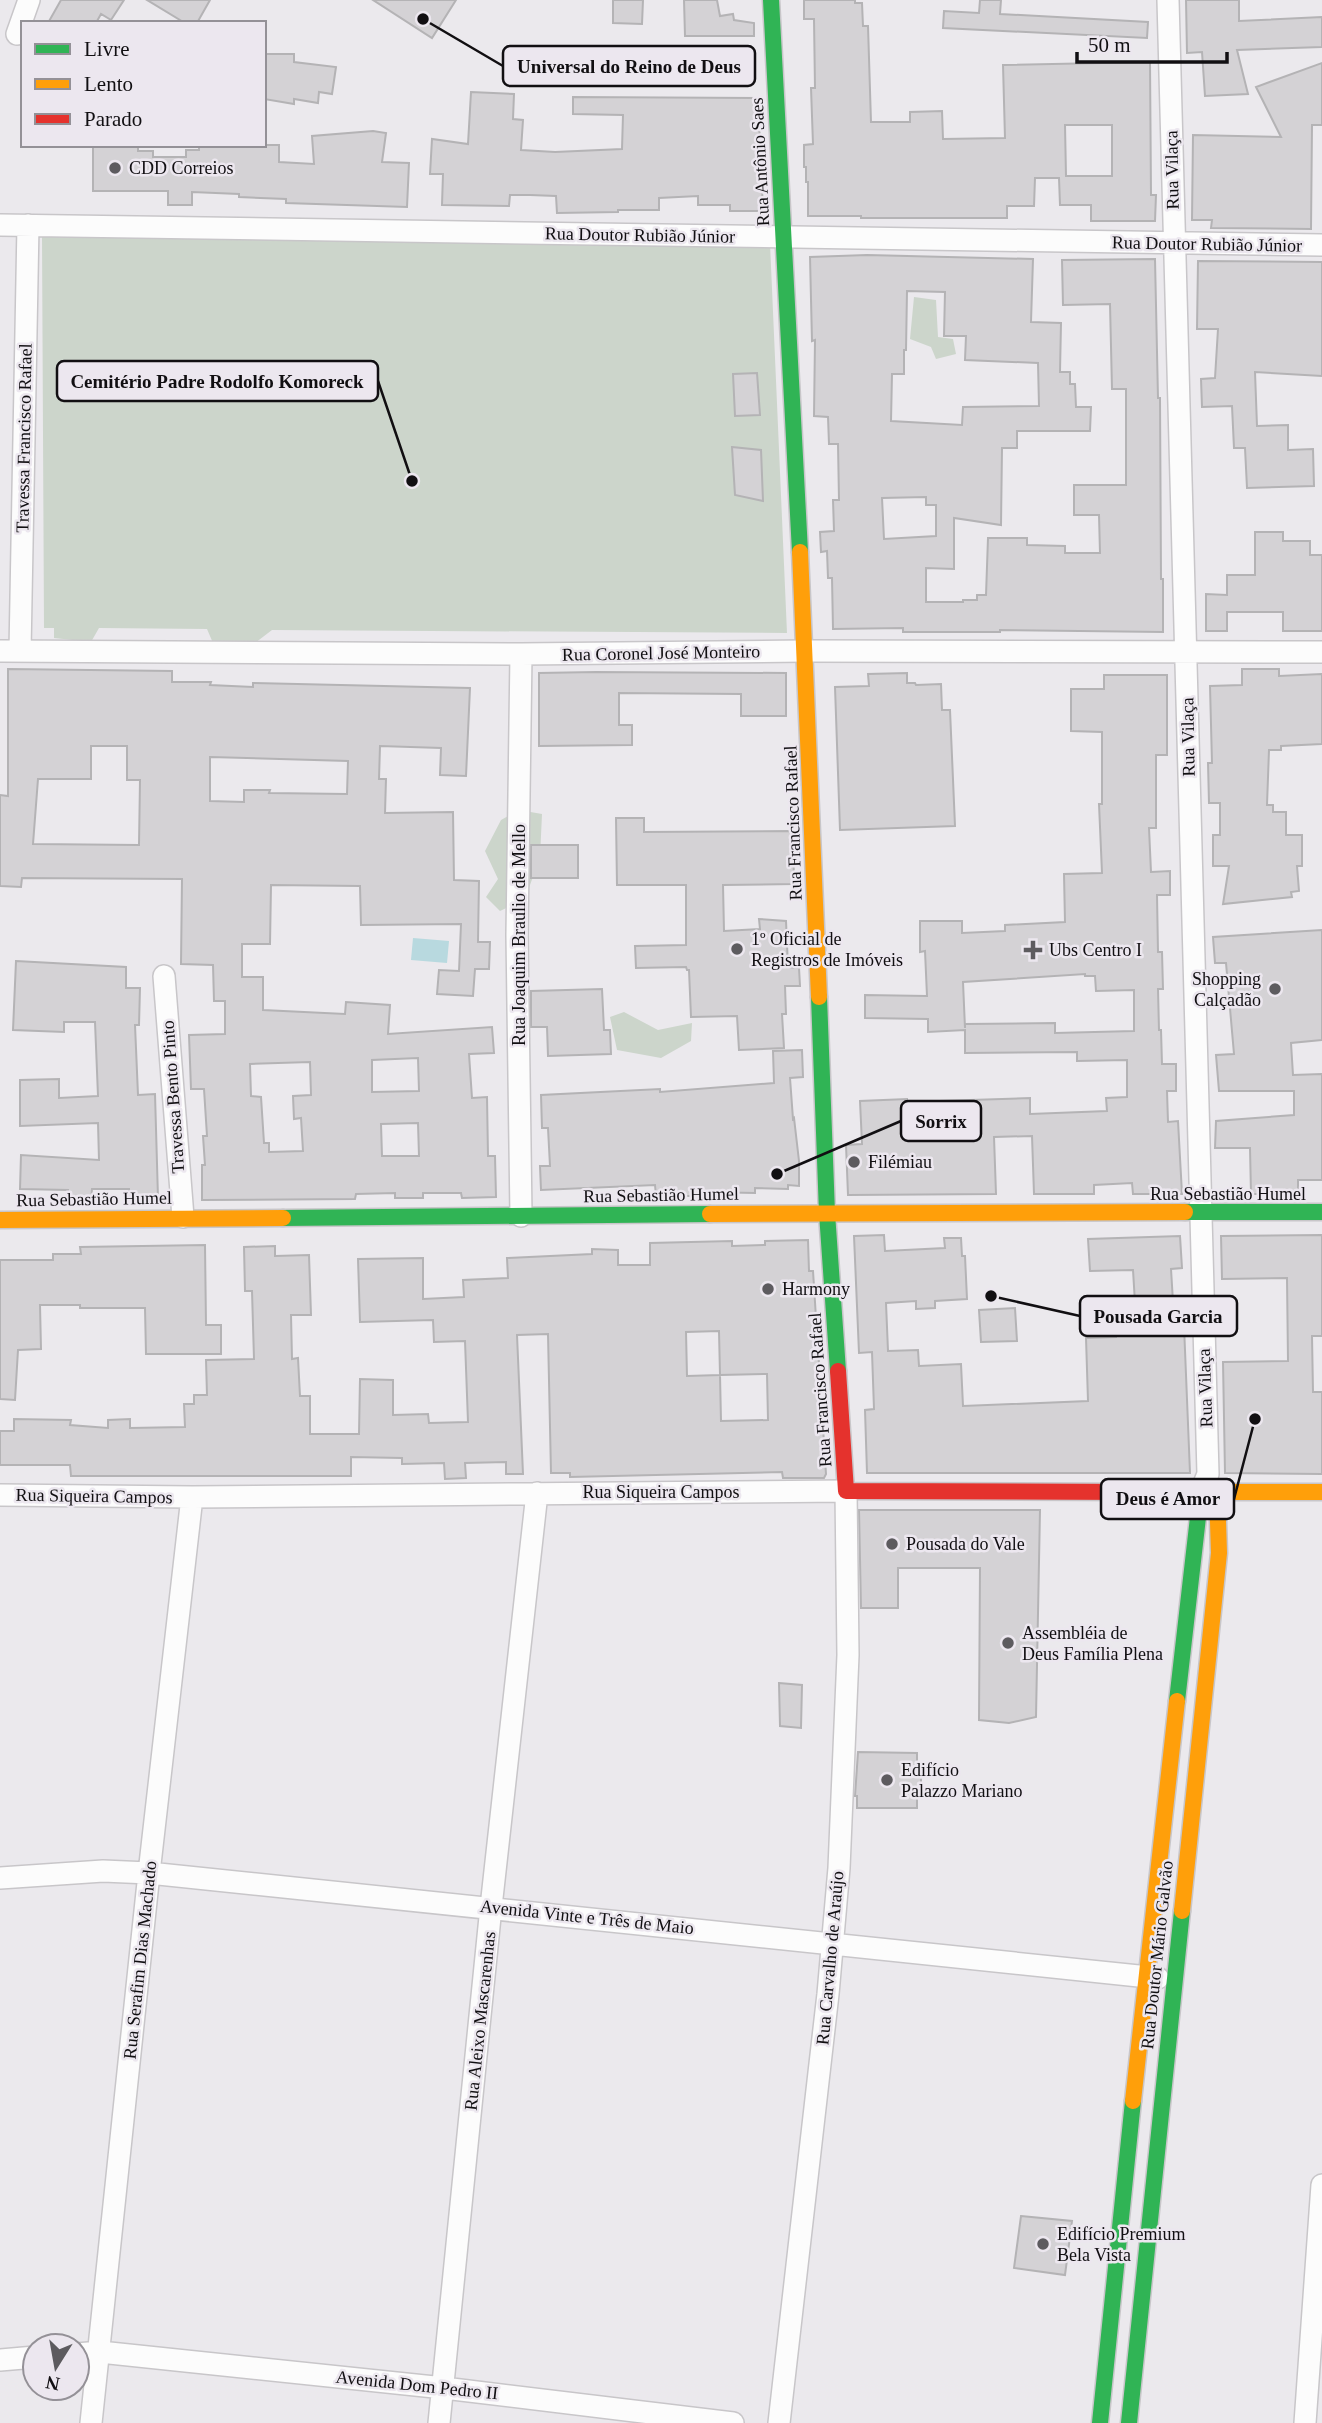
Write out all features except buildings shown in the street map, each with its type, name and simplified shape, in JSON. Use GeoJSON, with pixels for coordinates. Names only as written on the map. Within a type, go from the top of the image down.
{"type":"FeatureCollection","features":[{"type":"Feature","properties":{"kind":"street"},"geometry":{"type":"LineString","coordinates":[[22,21],[29,0]]}},
{"type":"Feature","properties":{"kind":"street","name":"Rua Antônio Saes"},"geometry":{"type":"LineString","coordinates":[[771,0],[783,237]]}},
{"type":"Feature","properties":{"kind":"street","name":"Rua Vilaça"},"geometry":{"type":"LineString","coordinates":[[1168,0],[1209,1485]]}},
{"type":"Feature","properties":{"kind":"street"},"geometry":{"type":"LineString","coordinates":[[17,34],[21,23]]}},
{"type":"Feature","properties":{"kind":"street","name":"Rua Doutor Rubião Júnior"},"geometry":{"type":"LineString","coordinates":[[0,225],[1322,246]]}},
{"type":"Feature","properties":{"kind":"street","name":"Travessa Francisco Rafael"},"geometry":{"type":"LineString","coordinates":[[10,651],[28,225]]}},
{"type":"Feature","properties":{"kind":"street","name":"Rua Francisco Rafael"},"geometry":{"type":"LineString","coordinates":[[783,237],[805,651],[827,1213],[846,1491]]}},
{"type":"Feature","properties":{"kind":"street","name":"Rua Coronel José Monteiro"},"geometry":{"type":"LineString","coordinates":[[10,651],[521,654],[805,651],[1322,652]]}},
{"type":"Feature","properties":{"kind":"street","name":"Rua Joaquim Braulio de Mello"},"geometry":{"type":"LineString","coordinates":[[520,1216],[517,935],[521,654]]}},
{"type":"Feature","properties":{"kind":"street","name":"Travessa Bento Pinto"},"geometry":{"type":"LineString","coordinates":[[164,976],[183,1217]]}},
{"type":"Feature","properties":{"kind":"street","name":"Rua Sebastião Humel"},"geometry":{"type":"LineString","coordinates":[[0,1220],[1322,1212]]}},
{"type":"Feature","properties":{"kind":"street","name":"Rua Siqueira Campos"},"geometry":{"type":"LineString","coordinates":[[0,1495],[192,1497],[1209,1485],[1322,1492]]}},
{"type":"Feature","properties":{"kind":"street","name":"Rua Doutor Mário Galvão"},"geometry":{"type":"LineString","coordinates":[[1100,2423],[1146,1977],[1209,1485]]}},
{"type":"Feature","properties":{"kind":"street","name":"Rua Doutor Mário Galvão"},"geometry":{"type":"LineString","coordinates":[[1129,2423],[1219,1553],[1209,1485]]}},
{"type":"Feature","properties":{"kind":"street","name":"Rua Carvalho de Araújo"},"geometry":{"type":"LineString","coordinates":[[779,2423],[833,1943],[849,1655],[846,1491]]}},
{"type":"Feature","properties":{"kind":"street","name":"Rua Aleixo Mascarenhas"},"geometry":{"type":"LineString","coordinates":[[439,2423],[491,1907],[537,1493]]}},
{"type":"Feature","properties":{"kind":"street","name":"Rua Serafim Dias Machado"},"geometry":{"type":"LineString","coordinates":[[91,2423],[192,1497]]}},
{"type":"Feature","properties":{"kind":"street","name":"Avenida Vinte e Três de Maio"},"geometry":{"type":"LineString","coordinates":[[0,1878],[103,1871],[149,1873],[1173,1980]]}},
{"type":"Feature","properties":{"kind":"street"},"geometry":{"type":"LineString","coordinates":[[1306,2423],[1322,2185]]}},
{"type":"Feature","properties":{"kind":"street","name":"Avenida Dom Pedro II"},"geometry":{"type":"LineString","coordinates":[[91,2353],[444,2388],[733,2423]]}},
{"type":"Feature","properties":{"kind":"street"},"geometry":{"type":"LineString","coordinates":[[0,2360],[21,2358]]}},
{"type":"Feature","properties":{"kind":"shaded area"},"geometry":{"type":"Polygon","coordinates":[[[42,237],[770,243],[787,633],[272,630],[255,643],[213,643],[207,629],[99,628],[91,642],[54,638],[54,628],[44,628],[42,237]]]}},
{"type":"Feature","properties":{"kind":"shaded area"},"geometry":{"type":"Polygon","coordinates":[[[914,297],[936,300],[938,337],[953,339],[956,354],[936,359],[931,347],[910,339],[914,297]]]}},
{"type":"Feature","properties":{"kind":"shaded area"},"geometry":{"type":"Polygon","coordinates":[[[519,810],[542,814],[540,857],[525,899],[500,911],[486,897],[498,879],[485,851],[501,820],[519,810]]]}},
{"type":"Feature","properties":{"kind":"shaded area"},"geometry":{"type":"Polygon","coordinates":[[[624,1012],[658,1030],[692,1023],[691,1041],[661,1058],[617,1050],[610,1017],[624,1012]]]}},
{"type":"Feature","properties":{"kind":"water"},"geometry":{"type":"Polygon","coordinates":[[[413,938],[449,941],[447,963],[411,960],[413,938]]]}},
{"type":"Feature","properties":{"kind":"traffic: fast"},"geometry":{"type":"LineString","coordinates":[[771,0],[800,552]]}},
{"type":"Feature","properties":{"kind":"traffic: fast"},"geometry":{"type":"LineString","coordinates":[[819,997],[827,1213],[838,1371]]}},
{"type":"Feature","properties":{"kind":"traffic: fast"},"geometry":{"type":"LineString","coordinates":[[1185,1212],[1322,1212]]}},
{"type":"Feature","properties":{"kind":"traffic: fast"},"geometry":{"type":"LineString","coordinates":[[283,1218],[710,1214]]}},
{"type":"Feature","properties":{"kind":"traffic: fast"},"geometry":{"type":"LineString","coordinates":[[1177,1701],[1201,1491]]}},
{"type":"Feature","properties":{"kind":"traffic: fast"},"geometry":{"type":"LineString","coordinates":[[1129,2423],[1182,1911]]}},
{"type":"Feature","properties":{"kind":"traffic: fast"},"geometry":{"type":"LineString","coordinates":[[1100,2423],[1133,2101]]}},
{"type":"Feature","properties":{"kind":"traffic: slow"},"geometry":{"type":"LineString","coordinates":[[800,552],[819,997]]}},
{"type":"Feature","properties":{"kind":"traffic: slow"},"geometry":{"type":"LineString","coordinates":[[710,1214],[1185,1212]]}},
{"type":"Feature","properties":{"kind":"traffic: slow"},"geometry":{"type":"LineString","coordinates":[[0,1220],[283,1218]]}},
{"type":"Feature","properties":{"kind":"traffic: slow"},"geometry":{"type":"LineString","coordinates":[[1182,1911],[1219,1553],[1217,1490]]}},
{"type":"Feature","properties":{"kind":"traffic: slow"},"geometry":{"type":"LineString","coordinates":[[1140,1492],[1322,1492]]}},
{"type":"Feature","properties":{"kind":"traffic: slow"},"geometry":{"type":"LineString","coordinates":[[1133,2101],[1177,1701]]}},
{"type":"Feature","properties":{"kind":"traffic: jam"},"geometry":{"type":"LineString","coordinates":[[838,1371],[846,1491],[1140,1492]]}},
{"type":"Feature","properties":{"kind":"place","name":"Universal do Reino de Deus"},"geometry":{"type":"Point","coordinates":[423,19]}},
{"type":"Feature","properties":{"kind":"place","name":"CDD Correios"},"geometry":{"type":"Point","coordinates":[115,168]}},
{"type":"Feature","properties":{"kind":"place","name":"Cemitério Padre Rodolfo Komoreck"},"geometry":{"type":"Point","coordinates":[412,481]}},
{"type":"Feature","properties":{"kind":"place","name":"1º Oficial de Registros de Imóveis"},"geometry":{"type":"Point","coordinates":[737,949]}},
{"type":"Feature","properties":{"kind":"place","name":"Ubs Centro I"},"geometry":{"type":"Point","coordinates":[1033,950]}},
{"type":"Feature","properties":{"kind":"place","name":"Shopping Calçadão"},"geometry":{"type":"Point","coordinates":[1275,989]}},
{"type":"Feature","properties":{"kind":"place","name":"Filémiau"},"geometry":{"type":"Point","coordinates":[854,1162]}},
{"type":"Feature","properties":{"kind":"place","name":"Sorrix"},"geometry":{"type":"Point","coordinates":[777,1174]}},
{"type":"Feature","properties":{"kind":"place","name":"Harmony"},"geometry":{"type":"Point","coordinates":[768,1289]}},
{"type":"Feature","properties":{"kind":"place","name":"Pousada Garcia"},"geometry":{"type":"Point","coordinates":[991,1296]}},
{"type":"Feature","properties":{"kind":"place","name":"Deus é Amor"},"geometry":{"type":"Point","coordinates":[1255,1419]}},
{"type":"Feature","properties":{"kind":"place","name":"Pousada do Vale"},"geometry":{"type":"Point","coordinates":[892,1544]}},
{"type":"Feature","properties":{"kind":"place","name":"Assembléia de Deus Família Plena"},"geometry":{"type":"Point","coordinates":[1008,1643]}},
{"type":"Feature","properties":{"kind":"place","name":"Edifício Palazzo Mariano"},"geometry":{"type":"Point","coordinates":[887,1780]}},
{"type":"Feature","properties":{"kind":"place","name":"Edifício Premium Bela Vista"},"geometry":{"type":"Point","coordinates":[1043,2244]}}]}
